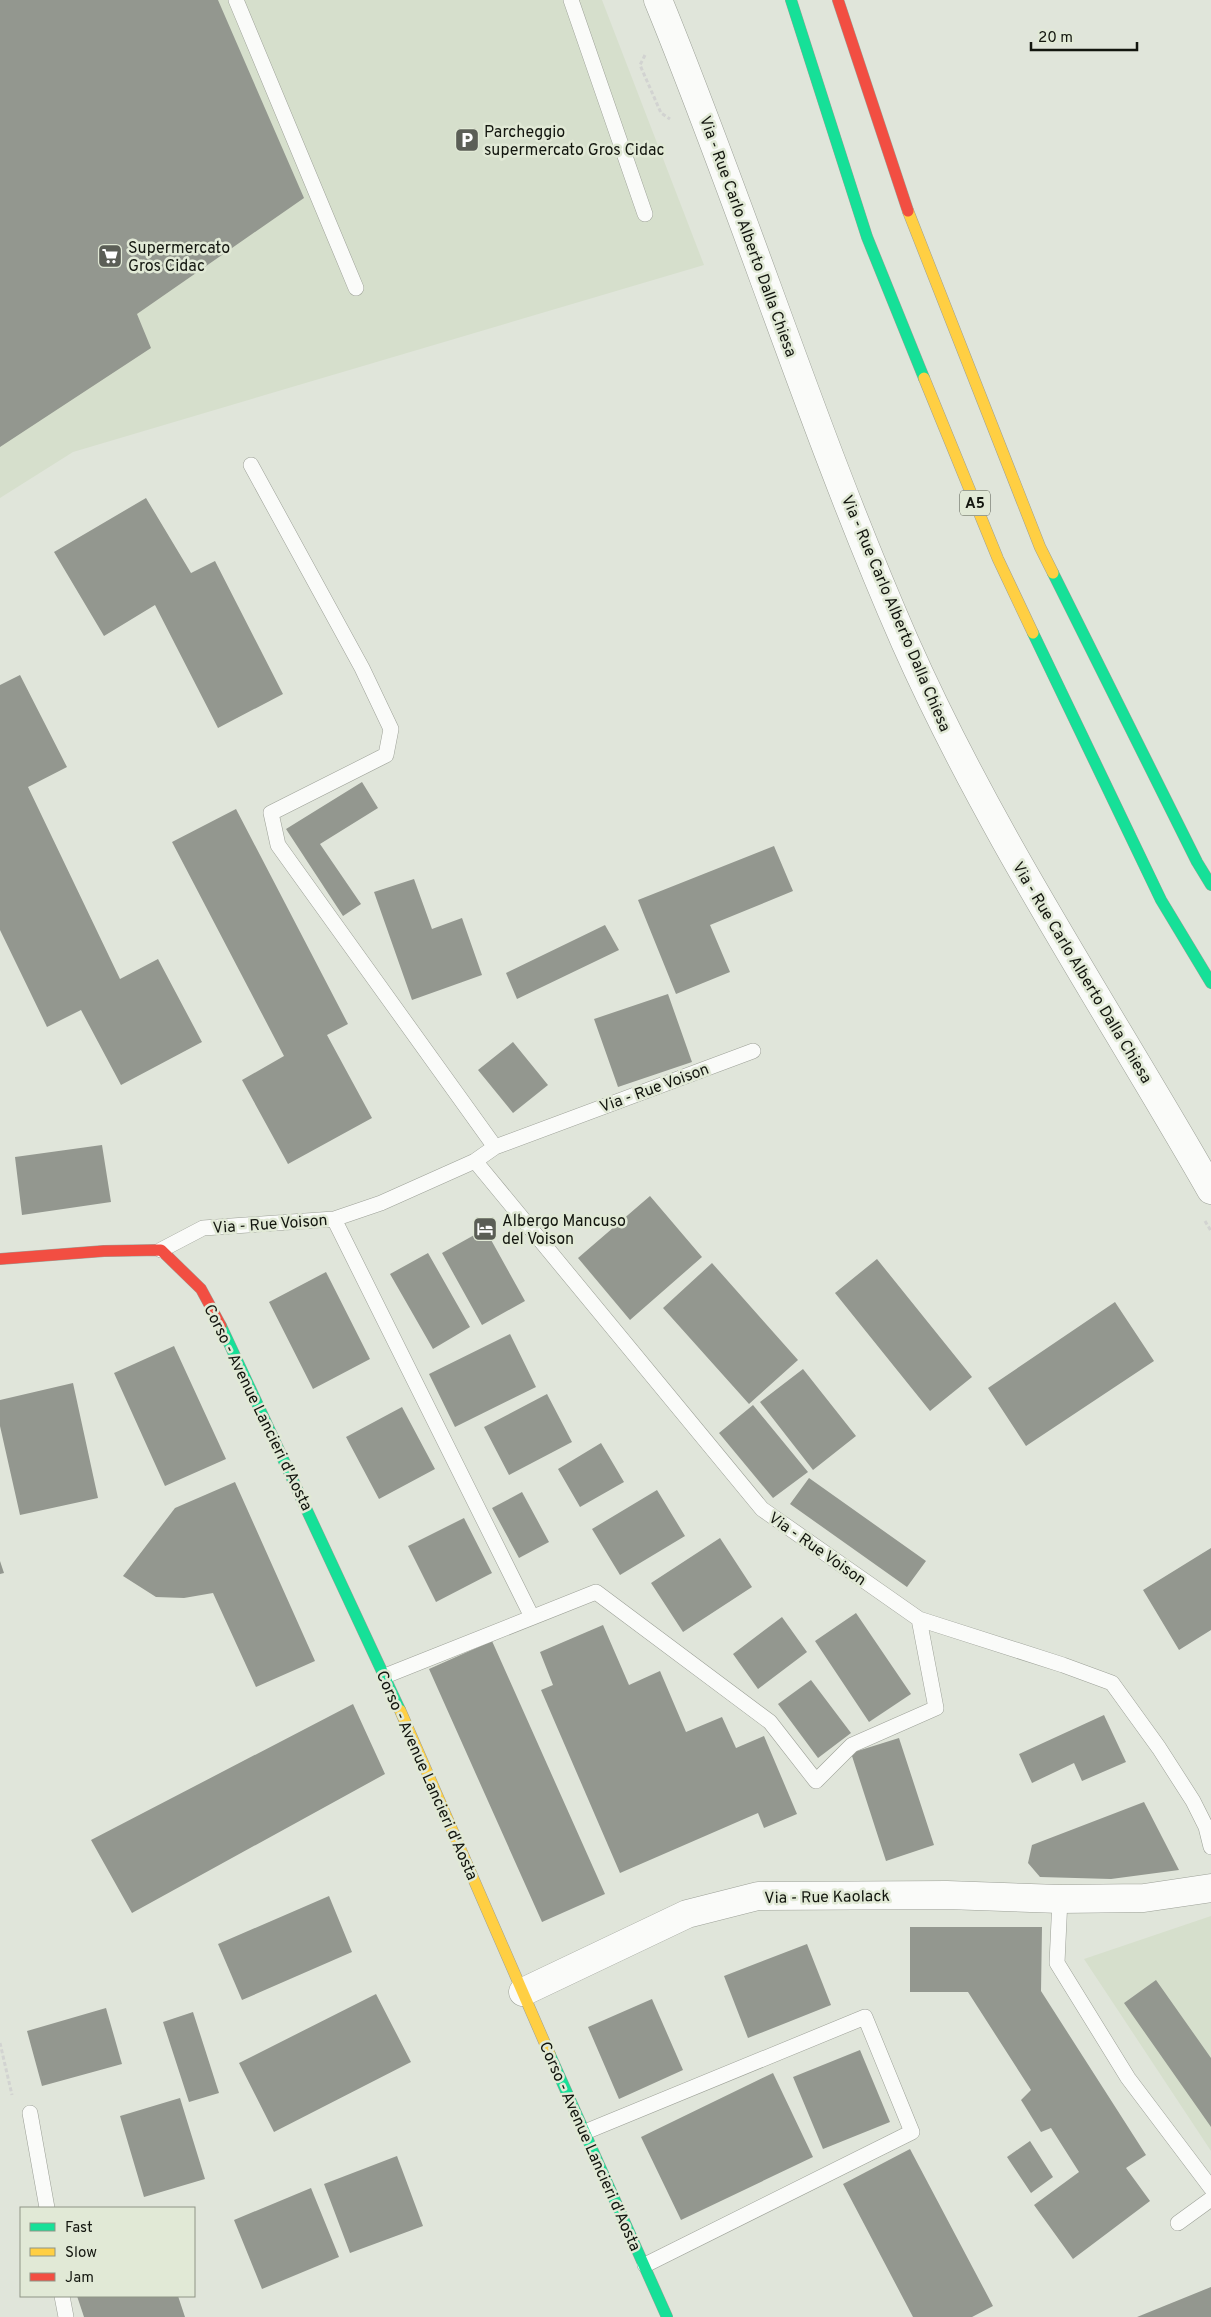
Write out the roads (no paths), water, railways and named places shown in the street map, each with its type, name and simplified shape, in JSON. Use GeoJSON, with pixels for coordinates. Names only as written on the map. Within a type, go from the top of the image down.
{"type":"FeatureCollection","features":[{"type":"Feature","properties":{"kind":"main road","name":"A5"},"geometry":{"type":"LineString","coordinates":[[791,0],[867,237],[998,559],[1161,900],[1211,983]]}},
{"type":"Feature","properties":{"kind":"main road"},"geometry":{"type":"LineString","coordinates":[[838,0],[908,210],[1040,547],[1197,862],[1211,885]]}},
{"type":"Feature","properties":{"kind":"main road","name":"Via - Rue Voison"},"geometry":{"type":"LineString","coordinates":[[0,1259],[104,1251],[161,1250]]}},
{"type":"Feature","properties":{"kind":"main road","name":"Corso - Avenue Lancieri d'Aosta"},"geometry":{"type":"LineString","coordinates":[[161,1250],[201,1289],[229,1339],[385,1676],[667,2317]]}},
{"type":"Feature","properties":{"kind":"street","name":"Via - Rue Carlo Alberto Dalla Chiesa"},"geometry":{"type":"LineString","coordinates":[[658,0],[692,83],[839,479],[906,642],[965,768],[1048,917],[1211,1190]]}},
{"type":"Feature","properties":{"kind":"street","name":"Via - Rue Kaolack"},"geometry":{"type":"LineString","coordinates":[[523,1992],[687,1914],[758,1896],[938,1895],[1060,1899],[1144,1898],[1211,1888]]}},
{"type":"Feature","properties":{"kind":"lane"},"geometry":{"type":"LineString","coordinates":[[236,0],[356,288]]}},
{"type":"Feature","properties":{"kind":"lane"},"geometry":{"type":"LineString","coordinates":[[571,0],[645,214]]}},
{"type":"Feature","properties":{"kind":"lane"},"geometry":{"type":"LineString","coordinates":[[251,466],[362,668],[391,729],[386,755],[271,812],[278,845],[495,1147]]}},
{"type":"Feature","properties":{"kind":"lane","name":"Via - Rue Voison"},"geometry":{"type":"LineString","coordinates":[[161,1250],[203,1228],[334,1219],[381,1203],[474,1161],[495,1147],[753,1051]]}},
{"type":"Feature","properties":{"kind":"lane","name":"Via - Rue Voison"},"geometry":{"type":"LineString","coordinates":[[474,1161],[762,1509],[919,1619],[1063,1665],[1112,1684],[1159,1748],[1192,1802],[1206,1827],[1211,1847]]}},
{"type":"Feature","properties":{"kind":"lane"},"geometry":{"type":"LineString","coordinates":[[334,1219],[532,1617]]}},
{"type":"Feature","properties":{"kind":"lane"},"geometry":{"type":"LineString","coordinates":[[385,1676],[596,1592],[770,1722],[816,1781],[852,1745],[936,1708],[919,1619]]}},
{"type":"Feature","properties":{"kind":"lane"},"geometry":{"type":"LineString","coordinates":[[1060,1899],[1057,1963],[1128,2078],[1211,2188]]}},
{"type":"Feature","properties":{"kind":"lane"},"geometry":{"type":"LineString","coordinates":[[585,2132],[865,2017],[912,2132],[645,2265]]}},
{"type":"Feature","properties":{"kind":"lane"},"geometry":{"type":"LineString","coordinates":[[30,2113],[47,2207]]}},
{"type":"Feature","properties":{"kind":"lane"},"geometry":{"type":"LineString","coordinates":[[1178,2223],[1211,2199]]}},
{"type":"Feature","properties":{"kind":"lane"},"geometry":{"type":"LineString","coordinates":[[62,2297],[66,2317]]}},
{"type":"Feature","properties":{"kind":"place","name":"Parcheggio supermercato Gros Cidac"},"geometry":{"type":"Point","coordinates":[467,140]}},
{"type":"Feature","properties":{"kind":"place","name":"Supermercato Gros Cidac"},"geometry":{"type":"Point","coordinates":[110,256]}},
{"type":"Feature","properties":{"kind":"place","name":"Albergo Mancuso del Voison"},"geometry":{"type":"Point","coordinates":[485,1229]}}]}
